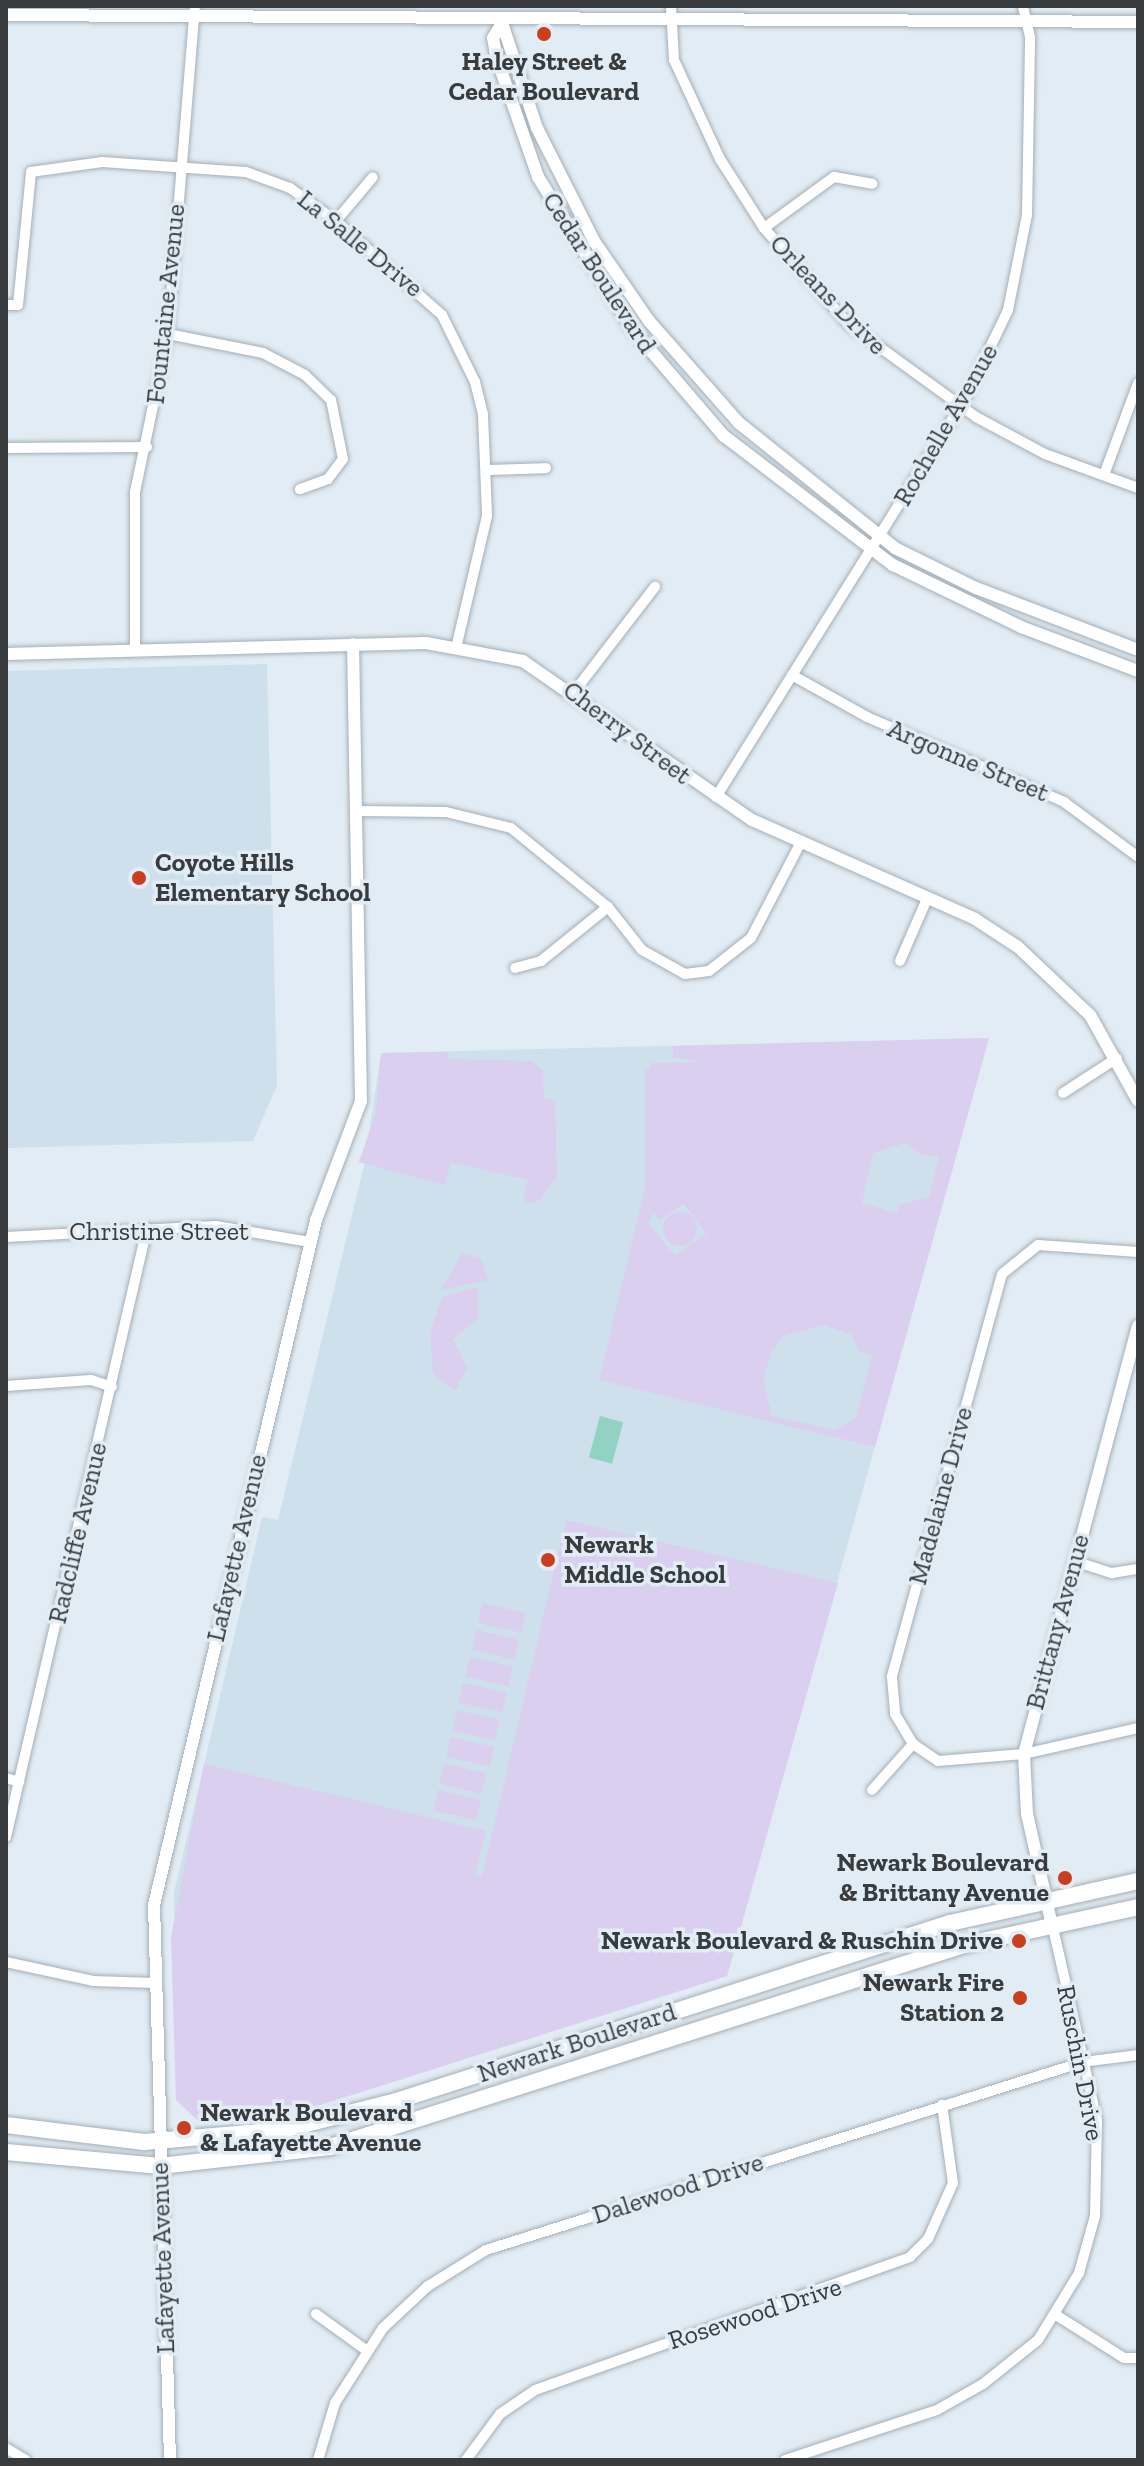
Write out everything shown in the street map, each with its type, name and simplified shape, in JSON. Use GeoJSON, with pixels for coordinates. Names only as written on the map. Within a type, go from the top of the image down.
{"type":"FeatureCollection","features":[{"type":"Feature","properties":{"kind":"main road","name":"Newark Boulevard"},"geometry":{"type":"LineString","coordinates":[[6,2125],[160,2141],[252,2135],[340,2118],[1046,1896],[1138,1881]]}},
{"type":"Feature","properties":{"kind":"main road","name":"Newark Boulevard"},"geometry":{"type":"LineString","coordinates":[[6,2152],[160,2166],[330,2147],[1051,1921],[1138,1907]]}},
{"type":"Feature","properties":{"kind":"street","name":"Orleans Drive"},"geometry":{"type":"LineString","coordinates":[[671,6],[674,60],[694,110],[764,228],[849,325],[960,406],[1045,454],[1138,488]]}},
{"type":"Feature","properties":{"kind":"street","name":"Rochelle Avenue"},"geometry":{"type":"LineString","coordinates":[[716,797],[872,551],[988,357],[1021,265],[1029,22],[1023,6]]}},
{"type":"Feature","properties":{"kind":"street"},"geometry":{"type":"LineString","coordinates":[[6,15],[195,9],[502,23],[1138,22]]}},
{"type":"Feature","properties":{"kind":"street","name":"Fountaine Avenue"},"geometry":{"type":"LineString","coordinates":[[135,649],[135,492],[147,447],[168,334],[179,164],[195,9]]}},
{"type":"Feature","properties":{"kind":"street","name":"Cedar Boulevard"},"geometry":{"type":"LineString","coordinates":[[502,23],[563,180],[649,321],[739,423],[880,537],[976,588],[1138,650]]}},
{"type":"Feature","properties":{"kind":"street","name":"Cedar Boulevard"},"geometry":{"type":"LineString","coordinates":[[502,23],[493,38],[518,132],[612,300],[724,436],[872,551],[972,605],[1138,671]]}},
{"type":"Feature","properties":{"kind":"street","name":"La Salle Drive"},"geometry":{"type":"LineString","coordinates":[[6,305],[18,305],[31,172],[102,162],[179,164],[275,183],[336,221],[442,315],[475,382],[487,470],[480,561],[457,644]]}},
{"type":"Feature","properties":{"kind":"street"},"geometry":{"type":"LineString","coordinates":[[336,221],[373,177]]}},
{"type":"Feature","properties":{"kind":"street"},"geometry":{"type":"LineString","coordinates":[[764,228],[834,177],[872,184]]}},
{"type":"Feature","properties":{"kind":"street"},"geometry":{"type":"LineString","coordinates":[[168,334],[263,353],[305,375],[331,400],[343,459],[328,479],[300,489]]}},
{"type":"Feature","properties":{"kind":"street"},"geometry":{"type":"LineString","coordinates":[[1104,475],[1138,383]]}},
{"type":"Feature","properties":{"kind":"street"},"geometry":{"type":"LineString","coordinates":[[6,448],[147,447]]}},
{"type":"Feature","properties":{"kind":"street"},"geometry":{"type":"LineString","coordinates":[[487,470],[546,468]]}},
{"type":"Feature","properties":{"kind":"street"},"geometry":{"type":"LineString","coordinates":[[574,692],[655,587]]}},
{"type":"Feature","properties":{"kind":"street","name":"Lafayette Avenue"},"geometry":{"type":"LineString","coordinates":[[170,2460],[154,1983],[160,1874],[310,1242],[363,1086],[353,644]]}},
{"type":"Feature","properties":{"kind":"street","name":"Cherry Street"},"geometry":{"type":"LineString","coordinates":[[6,654],[457,644],[523,661],[574,692],[716,797],[800,844],[975,919],[1046,967],[1090,1015],[1117,1058],[1138,1101]]}},
{"type":"Feature","properties":{"kind":"street","name":"Argonne Street"},"geometry":{"type":"LineString","coordinates":[[792,675],[867,717],[1064,802],[1138,857]]}},
{"type":"Feature","properties":{"kind":"street"},"geometry":{"type":"LineString","coordinates":[[358,811],[457,813],[511,828],[608,907],[662,966],[709,971],[751,938],[800,844]]}},
{"type":"Feature","properties":{"kind":"street"},"geometry":{"type":"LineString","coordinates":[[900,961],[927,899]]}},
{"type":"Feature","properties":{"kind":"street"},"geometry":{"type":"LineString","coordinates":[[515,968],[541,961],[608,907]]}},
{"type":"Feature","properties":{"kind":"street"},"geometry":{"type":"LineString","coordinates":[[1063,1093],[1117,1058]]}},
{"type":"Feature","properties":{"kind":"street","name":"Christine Street"},"geometry":{"type":"LineString","coordinates":[[6,1237],[216,1226],[310,1242]]}},
{"type":"Feature","properties":{"kind":"street","name":"Radcliffe Avenue"},"geometry":{"type":"LineString","coordinates":[[6,1837],[147,1228]]}},
{"type":"Feature","properties":{"kind":"street","name":"Madelaine Drive"},"geometry":{"type":"LineString","coordinates":[[913,1744],[895,1714],[892,1677],[1002,1274],[1038,1245],[1138,1252]]}},
{"type":"Feature","properties":{"kind":"street","name":"Brittany Avenue"},"geometry":{"type":"LineString","coordinates":[[1051,1921],[1027,1814],[1024,1754],[1138,1326]]}},
{"type":"Feature","properties":{"kind":"street"},"geometry":{"type":"LineString","coordinates":[[6,1386],[91,1380],[112,1387]]}},
{"type":"Feature","properties":{"kind":"street"},"geometry":{"type":"LineString","coordinates":[[1074,1561],[1112,1573],[1138,1569]]}},
{"type":"Feature","properties":{"kind":"street"},"geometry":{"type":"LineString","coordinates":[[872,1790],[913,1744],[938,1761],[962,1764],[1024,1754],[1138,1728]]}},
{"type":"Feature","properties":{"kind":"street"},"geometry":{"type":"LineString","coordinates":[[6,1778],[19,1782]]}},
{"type":"Feature","properties":{"kind":"street","name":"Ruschin Drive"},"geometry":{"type":"LineString","coordinates":[[785,2460],[937,2410],[983,2384],[1020,2357],[1056,2315],[1079,2273],[1095,2216],[1097,2120],[1051,1921]]}},
{"type":"Feature","properties":{"kind":"street"},"geometry":{"type":"LineString","coordinates":[[6,1962],[93,1981],[154,1983]]}},
{"type":"Feature","properties":{"kind":"street","name":"Dalewood Drive"},"geometry":{"type":"LineString","coordinates":[[318,2460],[335,2403],[366,2350],[428,2286],[486,2250],[1083,2062],[1138,2055]]}},
{"type":"Feature","properties":{"kind":"street","name":"Rosewood Drive"},"geometry":{"type":"LineString","coordinates":[[466,2460],[500,2414],[535,2390],[910,2257],[928,2239],[953,2183],[942,2105]]}},
{"type":"Feature","properties":{"kind":"street"},"geometry":{"type":"LineString","coordinates":[[316,2314],[366,2350]]}},
{"type":"Feature","properties":{"kind":"street"},"geometry":{"type":"LineString","coordinates":[[1056,2315],[1124,2358],[1138,2358]]}},
{"type":"Feature","properties":{"kind":"street"},"geometry":{"type":"LineString","coordinates":[[827,2447],[831,2460]]}},
{"type":"Feature","properties":{"kind":"street"},"geometry":{"type":"LineString","coordinates":[[6,2448],[26,2460]]}},
{"type":"Feature","properties":{"kind":"shaded area","name":"Coyote Hills Elementary School"},"geometry":{"type":"Polygon","coordinates":[[[267,664],[277,1085],[253,1141],[6,1148],[6,671],[267,664]]]}},
{"type":"Feature","properties":{"kind":"shaded area","name":"Newark Middle School"},"geometry":{"type":"Polygon","coordinates":[[[989,1038],[727,1976],[320,2105],[201,2123],[176,2100],[174,1893],[262,1517],[278,1520],[364,1166],[381,1053],[989,1038]]]}},
{"type":"Feature","properties":{"kind":"shaded area"},"geometry":{"type":"Polygon","coordinates":[[[989,1038],[875,1447],[599,1380],[645,1188],[645,1072],[652,1063],[701,1062],[673,1057],[673,1046],[989,1038]],[[905,1143],[873,1153],[862,1203],[897,1213],[899,1205],[929,1197],[939,1156],[921,1155],[905,1143]],[[684,1204],[660,1220],[653,1213],[648,1223],[675,1255],[706,1234],[684,1204]],[[824,1325],[784,1336],[771,1352],[763,1381],[772,1416],[835,1430],[856,1418],[872,1355],[859,1351],[851,1334],[824,1325]]]}},
{"type":"Feature","properties":{"kind":"shaded area"},"geometry":{"type":"Polygon","coordinates":[[[447,1052],[448,1059],[532,1061],[543,1071],[544,1098],[555,1101],[557,1177],[539,1201],[523,1203],[528,1180],[451,1162],[445,1185],[359,1162],[376,1112],[381,1053],[447,1052]]]}},
{"type":"Feature","properties":{"kind":"shaded area"},"geometry":{"type":"Polygon","coordinates":[[[680,1212],[692,1217],[697,1229],[692,1241],[680,1246],[668,1241],[663,1229],[668,1217],[680,1212]]]}},
{"type":"Feature","properties":{"kind":"shaded area"},"geometry":{"type":"Polygon","coordinates":[[[462,1254],[481,1258],[488,1280],[440,1290],[462,1254]]]}},
{"type":"Feature","properties":{"kind":"shaded area"},"geometry":{"type":"Polygon","coordinates":[[[478,1287],[478,1319],[453,1339],[467,1368],[455,1391],[433,1373],[430,1333],[442,1297],[478,1287]]]}},
{"type":"Feature","properties":{"kind":"shaded area"},"geometry":{"type":"Polygon","coordinates":[[[600,1416],[623,1422],[612,1464],[589,1458],[600,1416]]]}},
{"type":"Feature","properties":{"kind":"shaded area"},"geometry":{"type":"Polygon","coordinates":[[[566,1520],[838,1583],[727,1976],[320,2105],[201,2123],[176,2100],[171,1937],[204,1764],[486,1831],[475,1875],[482,1876],[566,1520]]]}},
{"type":"Feature","properties":{"kind":"shaded area"},"geometry":{"type":"Polygon","coordinates":[[[482,1603],[526,1613],[521,1633],[478,1622],[482,1603]]]}},
{"type":"Feature","properties":{"kind":"shaded area"},"geometry":{"type":"Polygon","coordinates":[[[476,1630],[519,1640],[514,1659],[472,1649],[476,1630]]]}},
{"type":"Feature","properties":{"kind":"shaded area"},"geometry":{"type":"Polygon","coordinates":[[[470,1657],[513,1667],[508,1686],[466,1676],[470,1657]]]}},
{"type":"Feature","properties":{"kind":"shaded area"},"geometry":{"type":"Polygon","coordinates":[[[463,1683],[507,1693],[502,1713],[459,1702],[463,1683]]]}},
{"type":"Feature","properties":{"kind":"shaded area"},"geometry":{"type":"Polygon","coordinates":[[[457,1710],[500,1720],[495,1740],[452,1730],[457,1710]]]}},
{"type":"Feature","properties":{"kind":"shaded area"},"geometry":{"type":"Polygon","coordinates":[[[451,1737],[494,1747],[489,1766],[447,1756],[451,1737]]]}},
{"type":"Feature","properties":{"kind":"shaded area"},"geometry":{"type":"Polygon","coordinates":[[[444,1763],[487,1774],[482,1794],[439,1783],[444,1763]]]}},
{"type":"Feature","properties":{"kind":"shaded area"},"geometry":{"type":"Polygon","coordinates":[[[438,1790],[481,1800],[476,1820],[433,1810],[438,1790]]]}},
{"type":"Feature","properties":{"kind":"place","name":"Haley Street & Cedar Boulevard"},"geometry":{"type":"Point","coordinates":[544,34]}},
{"type":"Feature","properties":{"kind":"place","name":"Coyote Hills Elementary School"},"geometry":{"type":"Point","coordinates":[139,878]}},
{"type":"Feature","properties":{"kind":"place","name":"Newark Middle School"},"geometry":{"type":"Point","coordinates":[548,1560]}},
{"type":"Feature","properties":{"kind":"place","name":"Newark Boulevard & Brittany Avenue"},"geometry":{"type":"Point","coordinates":[1065,1878]}},
{"type":"Feature","properties":{"kind":"place","name":"Newark Boulevard & Ruschin Drive"},"geometry":{"type":"Point","coordinates":[1019,1941]}},
{"type":"Feature","properties":{"kind":"place","name":"Newark Fire Station 2"},"geometry":{"type":"Point","coordinates":[1020,1998]}},
{"type":"Feature","properties":{"kind":"place","name":"Newark Boulevard & Lafayette Avenue"},"geometry":{"type":"Point","coordinates":[184,2128]}}]}
